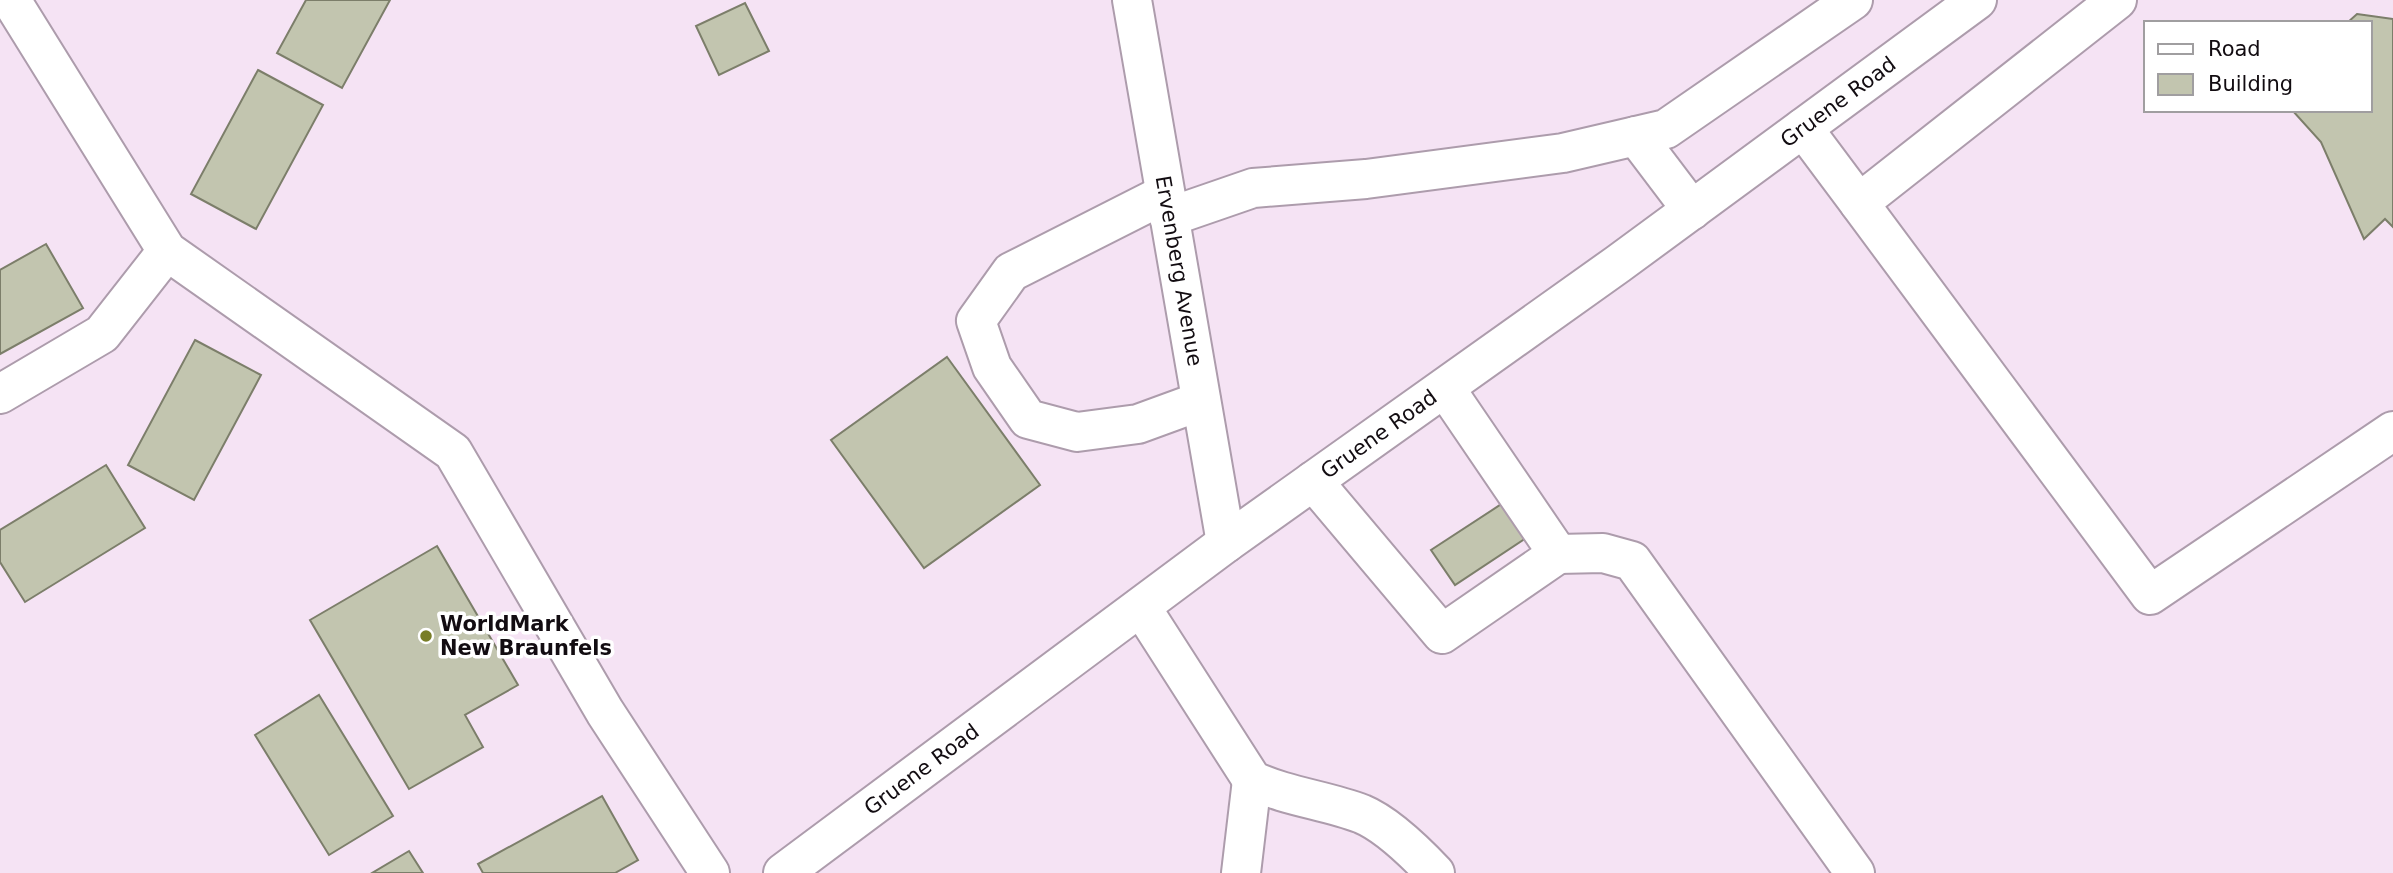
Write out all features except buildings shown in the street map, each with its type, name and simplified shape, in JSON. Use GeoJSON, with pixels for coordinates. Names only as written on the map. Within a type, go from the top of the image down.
{"type":"FeatureCollection","features":[{"type":"Feature","properties":{"kind":"street"},"geometry":{"type":"LineString","coordinates":[[11,0],[167,251],[453,452],[606,712],[710,873]]}},
{"type":"Feature","properties":{"kind":"street","name":"Ervenberg Avenue"},"geometry":{"type":"LineString","coordinates":[[1132,0],[1226,543]]}},
{"type":"Feature","properties":{"kind":"street"},"geometry":{"type":"LineString","coordinates":[[1201,401],[1138,424],[1077,432],[1028,419],[992,367],[976,321],[1011,272],[1167,206],[1253,188],[1366,178],[1563,153],[1666,129],[1853,0]]}},
{"type":"Feature","properties":{"kind":"street","name":"Gruene Road"},"geometry":{"type":"LineString","coordinates":[[783,873],[1226,543],[1692,210],[1977,0]]}},
{"type":"Feature","properties":{"kind":"street"},"geometry":{"type":"LineString","coordinates":[[1859,203],[2117,0]]}},
{"type":"Feature","properties":{"kind":"street"},"geometry":{"type":"LineString","coordinates":[[1803,128],[2150,595],[2393,431]]}},
{"type":"Feature","properties":{"kind":"street"},"geometry":{"type":"LineString","coordinates":[[1636,136],[1692,210]]}},
{"type":"Feature","properties":{"kind":"street"},"geometry":{"type":"LineString","coordinates":[[0,394],[102,334],[167,251]]}},
{"type":"Feature","properties":{"kind":"street"},"geometry":{"type":"LineString","coordinates":[[1445,388],[1558,554]]}},
{"type":"Feature","properties":{"kind":"street"},"geometry":{"type":"LineString","coordinates":[[1313,481],[1442,634],[1558,554],[1603,553],[1632,561],[1855,873]]}},
{"type":"Feature","properties":{"kind":"street"},"geometry":{"type":"LineString","coordinates":[[1141,607],[1252,780],[1275,791],[1364,815],[1412,848],[1435,873]]}},
{"type":"Feature","properties":{"kind":"street"},"geometry":{"type":"LineString","coordinates":[[1241,873],[1252,780]]}},
{"type":"Feature","properties":{"kind":"place","name":"WorldMark New Braunfels"},"geometry":{"type":"Point","coordinates":[426,636]}}]}
